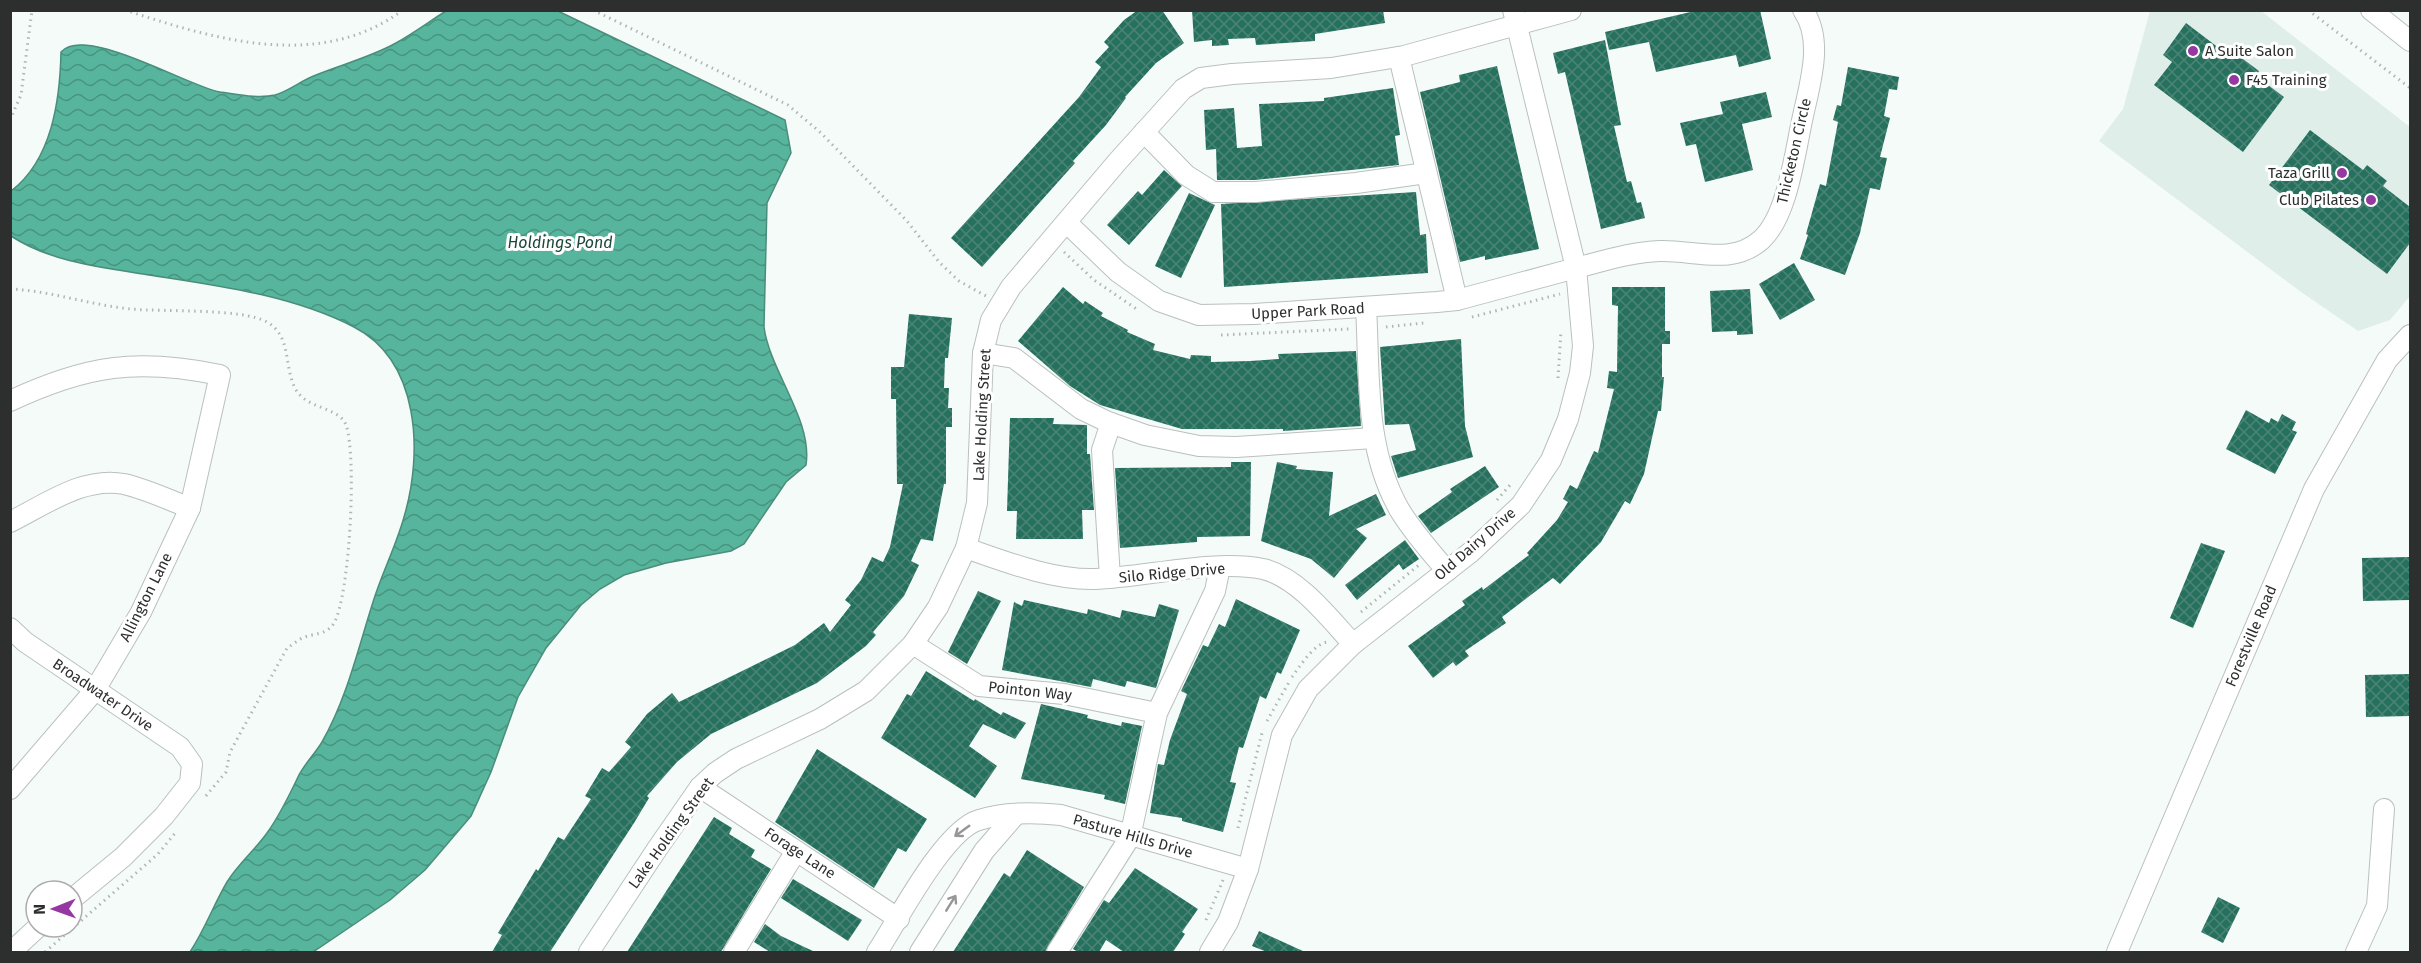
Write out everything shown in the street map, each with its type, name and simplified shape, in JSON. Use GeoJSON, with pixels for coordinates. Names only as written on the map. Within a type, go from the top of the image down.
{"type":"FeatureCollection","features":[{"type":"Feature","properties":{"kind":"street"},"geometry":{"type":"LineString","coordinates":[[1515,18],[1570,10]]}},
{"type":"Feature","properties":{"kind":"street","name":"Thicketon Circle"},"geometry":{"type":"LineString","coordinates":[[1575,268],[1616,257],[1659,251],[1693,251],[1721,256],[1738,254],[1761,240],[1780,210],[1809,84],[1814,46],[1809,20],[1803,10]]}},
{"type":"Feature","properties":{"kind":"street"},"geometry":{"type":"LineString","coordinates":[[2371,10],[2410,42]]}},
{"type":"Feature","properties":{"kind":"street","name":"Lake Holding Street"},"geometry":{"type":"LineString","coordinates":[[589,952],[700,788],[715,773],[736,759],[820,719],[866,691],[913,644],[938,607],[966,548],[977,503],[983,353],[991,320],[1011,287],[1183,89],[1201,78],[1331,68],[1399,57],[1515,18]]}},
{"type":"Feature","properties":{"kind":"street","name":"Old Dairy Drive"},"geometry":{"type":"LineString","coordinates":[[1210,952],[1228,922],[1248,869],[1282,735],[1308,689],[1353,644],[1471,552],[1521,505],[1551,460],[1568,419],[1580,373],[1583,346],[1575,268],[1515,18]]}},
{"type":"Feature","properties":{"kind":"street"},"geometry":{"type":"LineString","coordinates":[[1399,57],[1457,300]]}},
{"type":"Feature","properties":{"kind":"street"},"geometry":{"type":"LineString","coordinates":[[1144,132],[1186,175],[1213,192],[1256,192],[1426,173]]}},
{"type":"Feature","properties":{"kind":"street","name":"Upper Park Road"},"geometry":{"type":"LineString","coordinates":[[1067,223],[1118,272],[1159,301],[1199,315],[1457,300],[1575,268]]}},
{"type":"Feature","properties":{"kind":"street"},"geometry":{"type":"LineString","coordinates":[[1366,307],[1371,415],[1374,438],[1385,479],[1400,509],[1447,571]]}},
{"type":"Feature","properties":{"kind":"street","name":"Forestville Road"},"geometry":{"type":"LineString","coordinates":[[2117,952],[2314,489],[2387,360],[2410,335]]}},
{"type":"Feature","properties":{"kind":"street"},"geometry":{"type":"LineString","coordinates":[[983,353],[1014,358],[1080,409],[1111,423],[1145,435],[1199,447],[1236,447],[1374,438]]}},
{"type":"Feature","properties":{"kind":"street","name":"Allington Lane"},"geometry":{"type":"LineString","coordinates":[[10,401],[67,376],[110,366],[151,365],[220,375],[190,507],[141,612],[95,690],[12,785]]}},
{"type":"Feature","properties":{"kind":"street"},"geometry":{"type":"LineString","coordinates":[[1110,578],[1102,450],[1111,423]]}},
{"type":"Feature","properties":{"kind":"street"},"geometry":{"type":"LineString","coordinates":[[10,522],[74,490],[98,483],[124,484],[190,507]]}},
{"type":"Feature","properties":{"kind":"street","name":"Silo Ridge Drive"},"geometry":{"type":"LineString","coordinates":[[966,548],[1044,573],[1091,579],[1220,567],[1264,569],[1299,588],[1353,644]]}},
{"type":"Feature","properties":{"kind":"street"},"geometry":{"type":"LineString","coordinates":[[1057,952],[1130,837],[1157,712],[1215,591],[1220,567]]}},
{"type":"Feature","properties":{"kind":"street","name":"Broadwater Drive"},"geometry":{"type":"LineString","coordinates":[[10,628],[24,642],[180,747],[192,764],[190,783],[164,816],[123,857],[84,889]]}},
{"type":"Feature","properties":{"kind":"street","name":"Pointon Way"},"geometry":{"type":"LineString","coordinates":[[913,644],[979,686],[1064,694],[1157,712]]}},
{"type":"Feature","properties":{"kind":"street","name":"Forage Lane"},"geometry":{"type":"LineString","coordinates":[[700,788],[886,907],[899,919]]}},
{"type":"Feature","properties":{"kind":"street"},"geometry":{"type":"LineString","coordinates":[[2356,952],[2377,906],[2384,809]]}},
{"type":"Feature","properties":{"kind":"street","name":"Pasture Hills Drive"},"geometry":{"type":"LineString","coordinates":[[877,952],[948,842],[977,820],[1033,812],[1061,815],[1130,837],[1248,869]]}},
{"type":"Feature","properties":{"kind":"street"},"geometry":{"type":"LineString","coordinates":[[920,952],[984,851],[1016,814]]}},
{"type":"Feature","properties":{"kind":"street"},"geometry":{"type":"LineString","coordinates":[[734,952],[796,851]]}},
{"type":"Feature","properties":{"kind":"path"},"geometry":{"type":"LineString","coordinates":[[10,120],[21,95],[32,10]]}},
{"type":"Feature","properties":{"kind":"path"},"geometry":{"type":"LineString","coordinates":[[124,10],[237,42],[306,47],[349,37],[392,18],[403,10]]}},
{"type":"Feature","properties":{"kind":"path"},"geometry":{"type":"LineString","coordinates":[[593,10],[788,105],[821,133],[899,213],[959,281],[990,298]]}},
{"type":"Feature","properties":{"kind":"path"},"geometry":{"type":"LineString","coordinates":[[2308,10],[2410,88]]}},
{"type":"Feature","properties":{"kind":"path"},"geometry":{"type":"LineString","coordinates":[[1560,287],[1560,301]]}},
{"type":"Feature","properties":{"kind":"path"},"geometry":{"type":"LineString","coordinates":[[10,289],[33,290],[131,309],[237,315],[264,320],[278,329],[285,345],[294,385],[301,397],[339,416],[346,423],[349,442],[350,536],[341,607],[333,624],[323,633],[304,637],[287,648],[230,752]]}},
{"type":"Feature","properties":{"kind":"path"},"geometry":{"type":"LineString","coordinates":[[1557,381],[1562,351],[1561,330]]}},
{"type":"Feature","properties":{"kind":"path"},"geometry":{"type":"LineString","coordinates":[[1492,506],[1512,483]]}},
{"type":"Feature","properties":{"kind":"path"},"geometry":{"type":"LineString","coordinates":[[1354,618],[1433,555]]}},
{"type":"Feature","properties":{"kind":"path"},"geometry":{"type":"LineString","coordinates":[[1202,928],[1222,881],[1228,879]]}},
{"type":"Feature","properties":{"kind":"shaded area"},"geometry":{"type":"Polygon","coordinates":[[[2150,11],[2261,11],[2410,127],[2410,296],[2390,320],[2358,331],[2301,292],[2099,141],[2123,109],[2150,11]]]}},
{"type":"Feature","properties":{"kind":"water","name":"Holdings Pond"},"geometry":{"type":"Polygon","coordinates":[[[446,11],[558,11],[785,120],[791,153],[767,203],[764,327],[774,361],[803,431],[806,465],[786,482],[744,544],[731,551],[666,563],[624,575],[600,589],[581,605],[546,648],[518,697],[491,772],[471,816],[425,870],[390,900],[313,952],[190,952],[227,882],[272,826],[300,772],[322,742],[338,708],[404,517],[413,465],[414,438],[411,411],[404,385],[392,362],[376,342],[354,327],[304,306],[251,292],[91,265],[41,252],[11,236],[11,191],[25,178],[45,146],[56,109],[61,52],[73,45],[114,51],[205,88],[261,97],[275,95],[311,77],[386,48],[446,11]]]}},
{"type":"Feature","properties":{"kind":"building"},"geometry":{"type":"Polygon","coordinates":[[[1138,10],[1162,10],[1184,43],[1156,63],[1125,97],[1106,125],[1073,161],[1075,163],[982,267],[951,238],[1079,97],[1101,67],[1095,62],[1109,47],[1104,42],[1124,20],[1138,10]]]}},
{"type":"Feature","properties":{"kind":"building"},"geometry":{"type":"Polygon","coordinates":[[[1192,10],[1383,10],[1385,23],[1315,34],[1315,41],[1256,45],[1255,38],[1228,39],[1229,45],[1212,46],[1212,40],[1194,42],[1192,10]]]}},
{"type":"Feature","properties":{"kind":"building"},"geometry":{"type":"Polygon","coordinates":[[[1699,10],[1760,10],[1771,59],[1739,67],[1736,55],[1656,72],[1649,42],[1609,50],[1605,32],[1699,10]]]}},
{"type":"Feature","properties":{"kind":"building"},"geometry":{"type":"Polygon","coordinates":[[[2186,23],[2232,58],[2235,53],[2259,71],[2256,76],[2284,97],[2243,152],[2154,85],[2172,62],[2163,55],[2186,23]]]}},
{"type":"Feature","properties":{"kind":"building"},"geometry":{"type":"Polygon","coordinates":[[[1605,40],[1621,125],[1614,126],[1627,182],[1631,181],[1637,203],[1641,202],[1645,218],[1601,229],[1565,72],[1558,74],[1553,53],[1605,40]]]}},
{"type":"Feature","properties":{"kind":"building"},"geometry":{"type":"Polygon","coordinates":[[[1497,66],[1539,249],[1485,260],[1485,256],[1460,262],[1420,92],[1460,82],[1459,75],[1497,66]]]}},
{"type":"Feature","properties":{"kind":"building"},"geometry":{"type":"Polygon","coordinates":[[[1848,67],[1899,77],[1897,90],[1889,89],[1884,116],[1890,118],[1880,157],[1887,158],[1880,190],[1870,188],[1860,233],[1845,275],[1800,259],[1820,184],[1826,186],[1838,122],[1833,120],[1837,105],[1841,106],[1848,67]]]}},
{"type":"Feature","properties":{"kind":"building"},"geometry":{"type":"Polygon","coordinates":[[[1393,88],[1400,135],[1395,136],[1399,165],[1255,180],[1217,180],[1216,149],[1206,150],[1204,110],[1234,108],[1237,148],[1262,146],[1259,104],[1324,101],[1324,98],[1393,88]]]}},
{"type":"Feature","properties":{"kind":"building"},"geometry":{"type":"Polygon","coordinates":[[[1766,92],[1772,117],[1742,124],[1753,170],[1705,182],[1696,144],[1686,146],[1680,123],[1723,114],[1720,102],[1766,92]]]}},
{"type":"Feature","properties":{"kind":"building"},"geometry":{"type":"Polygon","coordinates":[[[2310,130],[2363,170],[2367,165],[2387,181],[2383,186],[2410,207],[2410,243],[2387,274],[2269,185],[2310,130]]]}},
{"type":"Feature","properties":{"kind":"building"},"geometry":{"type":"Polygon","coordinates":[[[1164,170],[1182,186],[1129,245],[1107,225],[1138,191],[1142,195],[1164,170]]]}},
{"type":"Feature","properties":{"kind":"building"},"geometry":{"type":"Polygon","coordinates":[[[1416,192],[1420,235],[1426,234],[1428,273],[1224,287],[1221,204],[1416,192]]]}},
{"type":"Feature","properties":{"kind":"building"},"geometry":{"type":"Polygon","coordinates":[[[1189,193],[1215,205],[1181,278],[1155,266],[1189,193]]]}},
{"type":"Feature","properties":{"kind":"building"},"geometry":{"type":"Polygon","coordinates":[[[1794,263],[1815,300],[1780,320],[1759,284],[1794,263]]]}},
{"type":"Feature","properties":{"kind":"building"},"geometry":{"type":"Polygon","coordinates":[[[1063,287],[1083,304],[1085,301],[1103,313],[1101,316],[1128,330],[1127,332],[1155,344],[1153,350],[1190,359],[1191,355],[1211,356],[1211,362],[1250,361],[1279,359],[1278,354],[1356,351],[1361,426],[1283,431],[1283,429],[1182,429],[1100,405],[1070,386],[1018,341],[1063,287]]]}},
{"type":"Feature","properties":{"kind":"building"},"geometry":{"type":"Polygon","coordinates":[[[1612,287],[1665,287],[1665,331],[1670,331],[1670,344],[1662,344],[1662,377],[1664,377],[1661,411],[1658,411],[1644,474],[1630,504],[1625,501],[1601,542],[1560,584],[1553,578],[1502,617],[1506,623],[1465,651],[1469,656],[1456,666],[1453,662],[1433,678],[1408,646],[1465,605],[1462,601],[1482,587],[1483,590],[1529,555],[1527,553],[1557,520],[1568,502],[1563,499],[1570,485],[1577,489],[1594,451],[1598,453],[1614,389],[1607,388],[1609,371],[1617,372],[1618,306],[1612,305],[1612,287]]]}},
{"type":"Feature","properties":{"kind":"building"},"geometry":{"type":"Polygon","coordinates":[[[1750,289],[1753,334],[1737,335],[1737,331],[1712,332],[1710,291],[1750,289]]]}},
{"type":"Feature","properties":{"kind":"building"},"geometry":{"type":"Polygon","coordinates":[[[909,314],[952,318],[948,358],[945,358],[944,388],[949,388],[948,408],[952,408],[952,427],[946,427],[946,484],[944,484],[933,541],[921,539],[911,561],[919,565],[904,596],[873,632],[876,635],[866,646],[817,683],[711,734],[677,762],[647,796],[649,798],[634,823],[550,952],[492,952],[502,935],[498,933],[536,869],[538,871],[558,837],[564,840],[591,799],[585,796],[602,768],[609,772],[631,747],[625,742],[647,714],[672,693],[679,702],[795,645],[824,623],[830,632],[851,605],[845,600],[861,580],[872,557],[883,562],[890,547],[903,484],[897,484],[896,399],[891,399],[891,367],[904,367],[909,314]]]}},
{"type":"Feature","properties":{"kind":"building"},"geometry":{"type":"Polygon","coordinates":[[[1461,339],[1465,426],[1473,457],[1398,478],[1391,456],[1416,450],[1409,424],[1385,425],[1380,347],[1461,339]]]}},
{"type":"Feature","properties":{"kind":"building"},"geometry":{"type":"Polygon","coordinates":[[[2246,410],[2269,423],[2271,418],[2278,422],[2282,414],[2296,422],[2292,430],[2297,432],[2275,474],[2226,449],[2246,410]]]}},
{"type":"Feature","properties":{"kind":"building"},"geometry":{"type":"Polygon","coordinates":[[[1010,418],[1054,418],[1053,424],[1087,425],[1087,454],[1090,454],[1094,510],[1082,510],[1083,539],[1016,539],[1017,511],[1007,511],[1010,418]]]}},
{"type":"Feature","properties":{"kind":"building"},"geometry":{"type":"Polygon","coordinates":[[[1231,462],[1251,462],[1250,536],[1197,537],[1197,542],[1120,548],[1115,468],[1231,467],[1231,462]]]}},
{"type":"Feature","properties":{"kind":"building"},"geometry":{"type":"Polygon","coordinates":[[[1277,462],[1297,466],[1296,469],[1333,472],[1329,516],[1376,494],[1386,515],[1356,529],[1367,538],[1334,578],[1311,559],[1261,541],[1277,462]]]}},
{"type":"Feature","properties":{"kind":"building"},"geometry":{"type":"Polygon","coordinates":[[[1485,466],[1499,487],[1431,533],[1418,516],[1452,492],[1450,489],[1485,466]]]}},
{"type":"Feature","properties":{"kind":"building"},"geometry":{"type":"Polygon","coordinates":[[[1405,540],[1419,559],[1403,570],[1399,564],[1357,600],[1345,585],[1405,540]]]}},
{"type":"Feature","properties":{"kind":"building"},"geometry":{"type":"Polygon","coordinates":[[[2201,543],[2225,551],[2193,628],[2170,618],[2201,543]]]}},
{"type":"Feature","properties":{"kind":"building"},"geometry":{"type":"Polygon","coordinates":[[[2410,557],[2410,600],[2363,601],[2362,558],[2410,557]]]}},
{"type":"Feature","properties":{"kind":"building"},"geometry":{"type":"Polygon","coordinates":[[[978,591],[1001,601],[967,664],[948,652],[978,591]]]}},
{"type":"Feature","properties":{"kind":"building"},"geometry":{"type":"Polygon","coordinates":[[[1236,599],[1300,630],[1281,674],[1277,672],[1266,699],[1260,696],[1243,748],[1239,747],[1230,782],[1236,783],[1223,832],[1182,821],[1182,818],[1150,813],[1158,764],[1164,765],[1170,740],[1187,694],[1181,691],[1203,645],[1208,647],[1219,624],[1225,627],[1236,599]]]}},
{"type":"Feature","properties":{"kind":"building"},"geometry":{"type":"Polygon","coordinates":[[[1024,600],[1087,614],[1088,609],[1120,618],[1122,610],[1155,617],[1159,604],[1179,610],[1156,688],[1127,681],[1125,687],[1093,679],[1091,687],[1002,670],[1014,602],[1022,606],[1024,600]]]}},
{"type":"Feature","properties":{"kind":"building"},"geometry":{"type":"Polygon","coordinates":[[[926,671],[974,701],[975,699],[1001,715],[1003,712],[1026,723],[1015,739],[983,724],[969,746],[997,766],[975,798],[881,738],[907,694],[911,696],[926,671]]]}},
{"type":"Feature","properties":{"kind":"building"},"geometry":{"type":"Polygon","coordinates":[[[2410,674],[2410,716],[2366,717],[2365,675],[2410,674]]]}},
{"type":"Feature","properties":{"kind":"building"},"geometry":{"type":"Polygon","coordinates":[[[1041,704],[1088,715],[1087,718],[1121,726],[1122,722],[1142,726],[1125,804],[1104,799],[1105,795],[1021,779],[1041,704]]]}},
{"type":"Feature","properties":{"kind":"building"},"geometry":{"type":"Polygon","coordinates":[[[817,749],[927,819],[906,852],[898,848],[874,888],[775,822],[817,749]]]}},
{"type":"Feature","properties":{"kind":"building"},"geometry":{"type":"Polygon","coordinates":[[[714,817],[732,828],[729,834],[755,850],[751,857],[771,869],[721,952],[627,952],[714,817]]]}},
{"type":"Feature","properties":{"kind":"building"},"geometry":{"type":"Polygon","coordinates":[[[1027,850],[1084,887],[1045,952],[953,952],[1004,873],[1010,877],[1027,850]]]}},
{"type":"Feature","properties":{"kind":"building"},"geometry":{"type":"Polygon","coordinates":[[[1135,868],[1198,909],[1182,932],[1185,934],[1173,952],[1124,952],[1106,940],[1099,952],[1078,952],[1073,949],[1104,900],[1109,903],[1135,868]]]}},
{"type":"Feature","properties":{"kind":"building"},"geometry":{"type":"Polygon","coordinates":[[[793,879],[862,920],[848,941],[781,898],[793,879]]]}},
{"type":"Feature","properties":{"kind":"building"},"geometry":{"type":"Polygon","coordinates":[[[2218,897],[2240,908],[2223,943],[2201,932],[2218,897]]]}},
{"type":"Feature","properties":{"kind":"building"},"geometry":{"type":"Polygon","coordinates":[[[765,924],[781,936],[815,952],[770,952],[754,942],[765,924]]]}},
{"type":"Feature","properties":{"kind":"building"},"geometry":{"type":"Polygon","coordinates":[[[1259,931],[1305,952],[1267,952],[1252,946],[1259,931]]]}},
{"type":"Feature","properties":{"kind":"place","name":"A Suite Salon"},"geometry":{"type":"Point","coordinates":[2193,51]}},
{"type":"Feature","properties":{"kind":"place","name":"F45 Training"},"geometry":{"type":"Point","coordinates":[2234,80]}},
{"type":"Feature","properties":{"kind":"place","name":"Taza Grill"},"geometry":{"type":"Point","coordinates":[2342,173]}},
{"type":"Feature","properties":{"kind":"place","name":"Club Pilates"},"geometry":{"type":"Point","coordinates":[2371,200]}}]}
